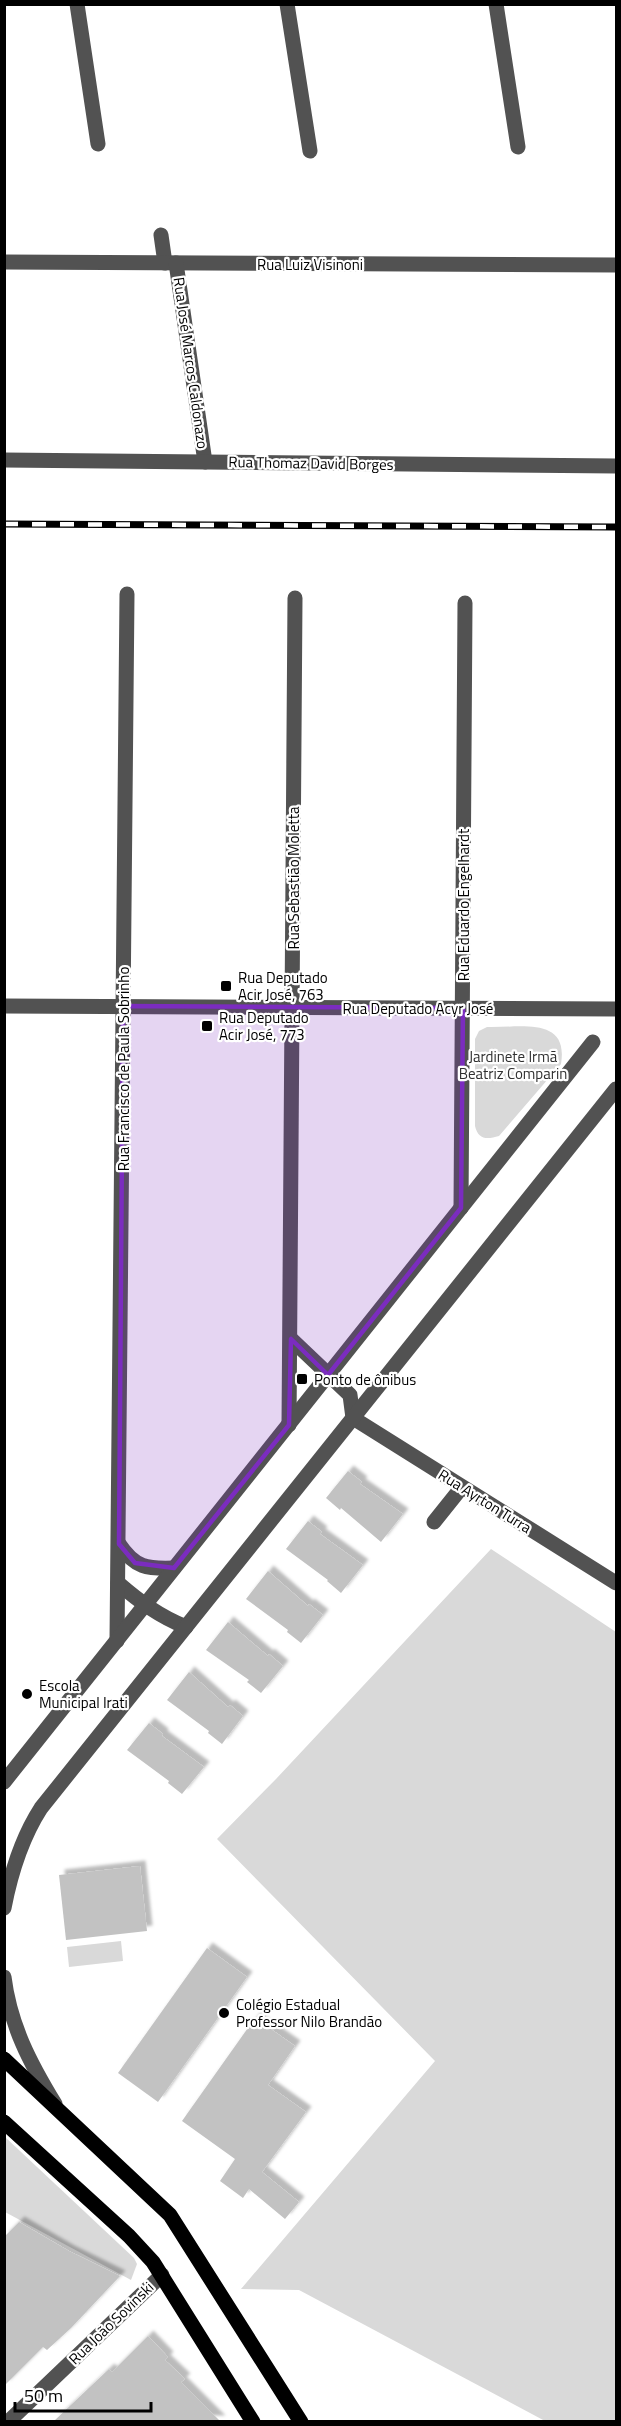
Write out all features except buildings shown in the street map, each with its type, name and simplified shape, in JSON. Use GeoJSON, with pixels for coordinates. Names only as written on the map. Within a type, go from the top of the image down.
{"type":"FeatureCollection","features":[{"type":"Feature","properties":{"kind":"main road"},"geometry":{"type":"LineString","coordinates":[[4,2059],[170,2215],[301,2421]]}},
{"type":"Feature","properties":{"kind":"main road"},"geometry":{"type":"LineString","coordinates":[[4,2122],[129,2236],[162,2275],[253,2421]]}},
{"type":"Feature","properties":{"kind":"street"},"geometry":{"type":"LineString","coordinates":[[77,4],[98,144]]}},
{"type":"Feature","properties":{"kind":"street"},"geometry":{"type":"LineString","coordinates":[[287,4],[310,151]]}},
{"type":"Feature","properties":{"kind":"street"},"geometry":{"type":"LineString","coordinates":[[496,4],[518,147]]}},
{"type":"Feature","properties":{"kind":"street","name":"Rua José Marcos Caldonazo"},"geometry":{"type":"LineString","coordinates":[[161,235],[171,263],[205,462]]}},
{"type":"Feature","properties":{"kind":"street","name":"Rua Luiz Visinoni"},"geometry":{"type":"LineString","coordinates":[[4,262],[616,265]]}},
{"type":"Feature","properties":{"kind":"street","name":"Rua Thomaz David Borges"},"geometry":{"type":"LineString","coordinates":[[4,460],[616,466]]}},
{"type":"Feature","properties":{"kind":"street","name":"Rua Francisco de Paula Sobrinho"},"geometry":{"type":"LineString","coordinates":[[117,1641],[127,594]]}},
{"type":"Feature","properties":{"kind":"street","name":"Rua Sebastião Moletta"},"geometry":{"type":"LineString","coordinates":[[289,1425],[295,598]]}},
{"type":"Feature","properties":{"kind":"street","name":"Rua Eduardo Engelhardt"},"geometry":{"type":"LineString","coordinates":[[461,1208],[465,603]]}},
{"type":"Feature","properties":{"kind":"street","name":"Rua Deputado Acyr José"},"geometry":{"type":"LineString","coordinates":[[4,1006],[616,1009]]}},
{"type":"Feature","properties":{"kind":"street"},"geometry":{"type":"LineString","coordinates":[[4,1782],[593,1042]]}},
{"type":"Feature","properties":{"kind":"street"},"geometry":{"type":"LineString","coordinates":[[4,1908],[18,1852],[29,1827],[41,1808],[616,1089]]}},
{"type":"Feature","properties":{"kind":"street"},"geometry":{"type":"LineString","coordinates":[[291,1339],[350,1395],[353,1418]]}},
{"type":"Feature","properties":{"kind":"street","name":"Rua Ayrton Turra"},"geometry":{"type":"LineString","coordinates":[[353,1418],[616,1583]]}},
{"type":"Feature","properties":{"kind":"street"},"geometry":{"type":"LineString","coordinates":[[434,1521],[462,1487]]}},
{"type":"Feature","properties":{"kind":"street"},"geometry":{"type":"LineString","coordinates":[[119,1544],[135,1563],[147,1567],[174,1568]]}},
{"type":"Feature","properties":{"kind":"street"},"geometry":{"type":"LineString","coordinates":[[118,1583],[145,1606],[186,1626]]}},
{"type":"Feature","properties":{"kind":"street"},"geometry":{"type":"LineString","coordinates":[[4,1977],[12,2020],[24,2050],[58,2109]]}},
{"type":"Feature","properties":{"kind":"street","name":"Rua João Sovinski"},"geometry":{"type":"LineString","coordinates":[[8,2421],[162,2275]]}},
{"type":"Feature","properties":{"kind":"highlighted area"},"geometry":{"type":"Polygon","coordinates":[[[123,1006],[463,1008],[461,1208],[328,1375],[291,1339],[289,1425],[174,1568],[135,1563],[119,1544],[123,1006]]]}},
{"type":"Feature","properties":{"kind":"green space","name":"Jardinete Irmã Beatriz Comparin"},"geometry":{"type":"Polygon","coordinates":[[[527,1026],[550,1031],[557,1038],[561,1049],[561,1064],[499,1136],[490,1138],[480,1136],[475,1126],[475,1039],[479,1031],[487,1027],[527,1026]]]}},
{"type":"Feature","properties":{"kind":"green space"},"geometry":{"type":"Polygon","coordinates":[[[491,1549],[616,1632],[616,2421],[545,2421],[299,2290],[241,2289],[435,2061],[217,1839],[491,1549]]]}},
{"type":"Feature","properties":{"kind":"green space"},"geometry":{"type":"Polygon","coordinates":[[[121,1941],[123,1961],[69,1967],[67,1947],[121,1941]]]}},
{"type":"Feature","properties":{"kind":"green space"},"geometry":{"type":"Polygon","coordinates":[[[4,2136],[134,2258],[137,2264],[131,2280],[5,2212],[4,2136]]]}},
{"type":"Feature","properties":{"kind":"railway"},"geometry":{"type":"LineString","coordinates":[[4,524],[616,527]]}},
{"type":"Feature","properties":{"kind":"place","name":"Rua Deputado Acir José, 763"},"geometry":{"type":"Point","coordinates":[226,986]}},
{"type":"Feature","properties":{"kind":"place","name":"Rua Deputado Acir José, 773"},"geometry":{"type":"Point","coordinates":[207,1026]}},
{"type":"Feature","properties":{"kind":"place","name":"Ponto de ônibus"},"geometry":{"type":"Point","coordinates":[302,1379]}},
{"type":"Feature","properties":{"kind":"place","name":"Escola Municipal Irati"},"geometry":{"type":"Point","coordinates":[27,1694]}},
{"type":"Feature","properties":{"kind":"place","name":"Colégio Estadual Professor Nilo Brandão"},"geometry":{"type":"Point","coordinates":[224,2013]}}]}
